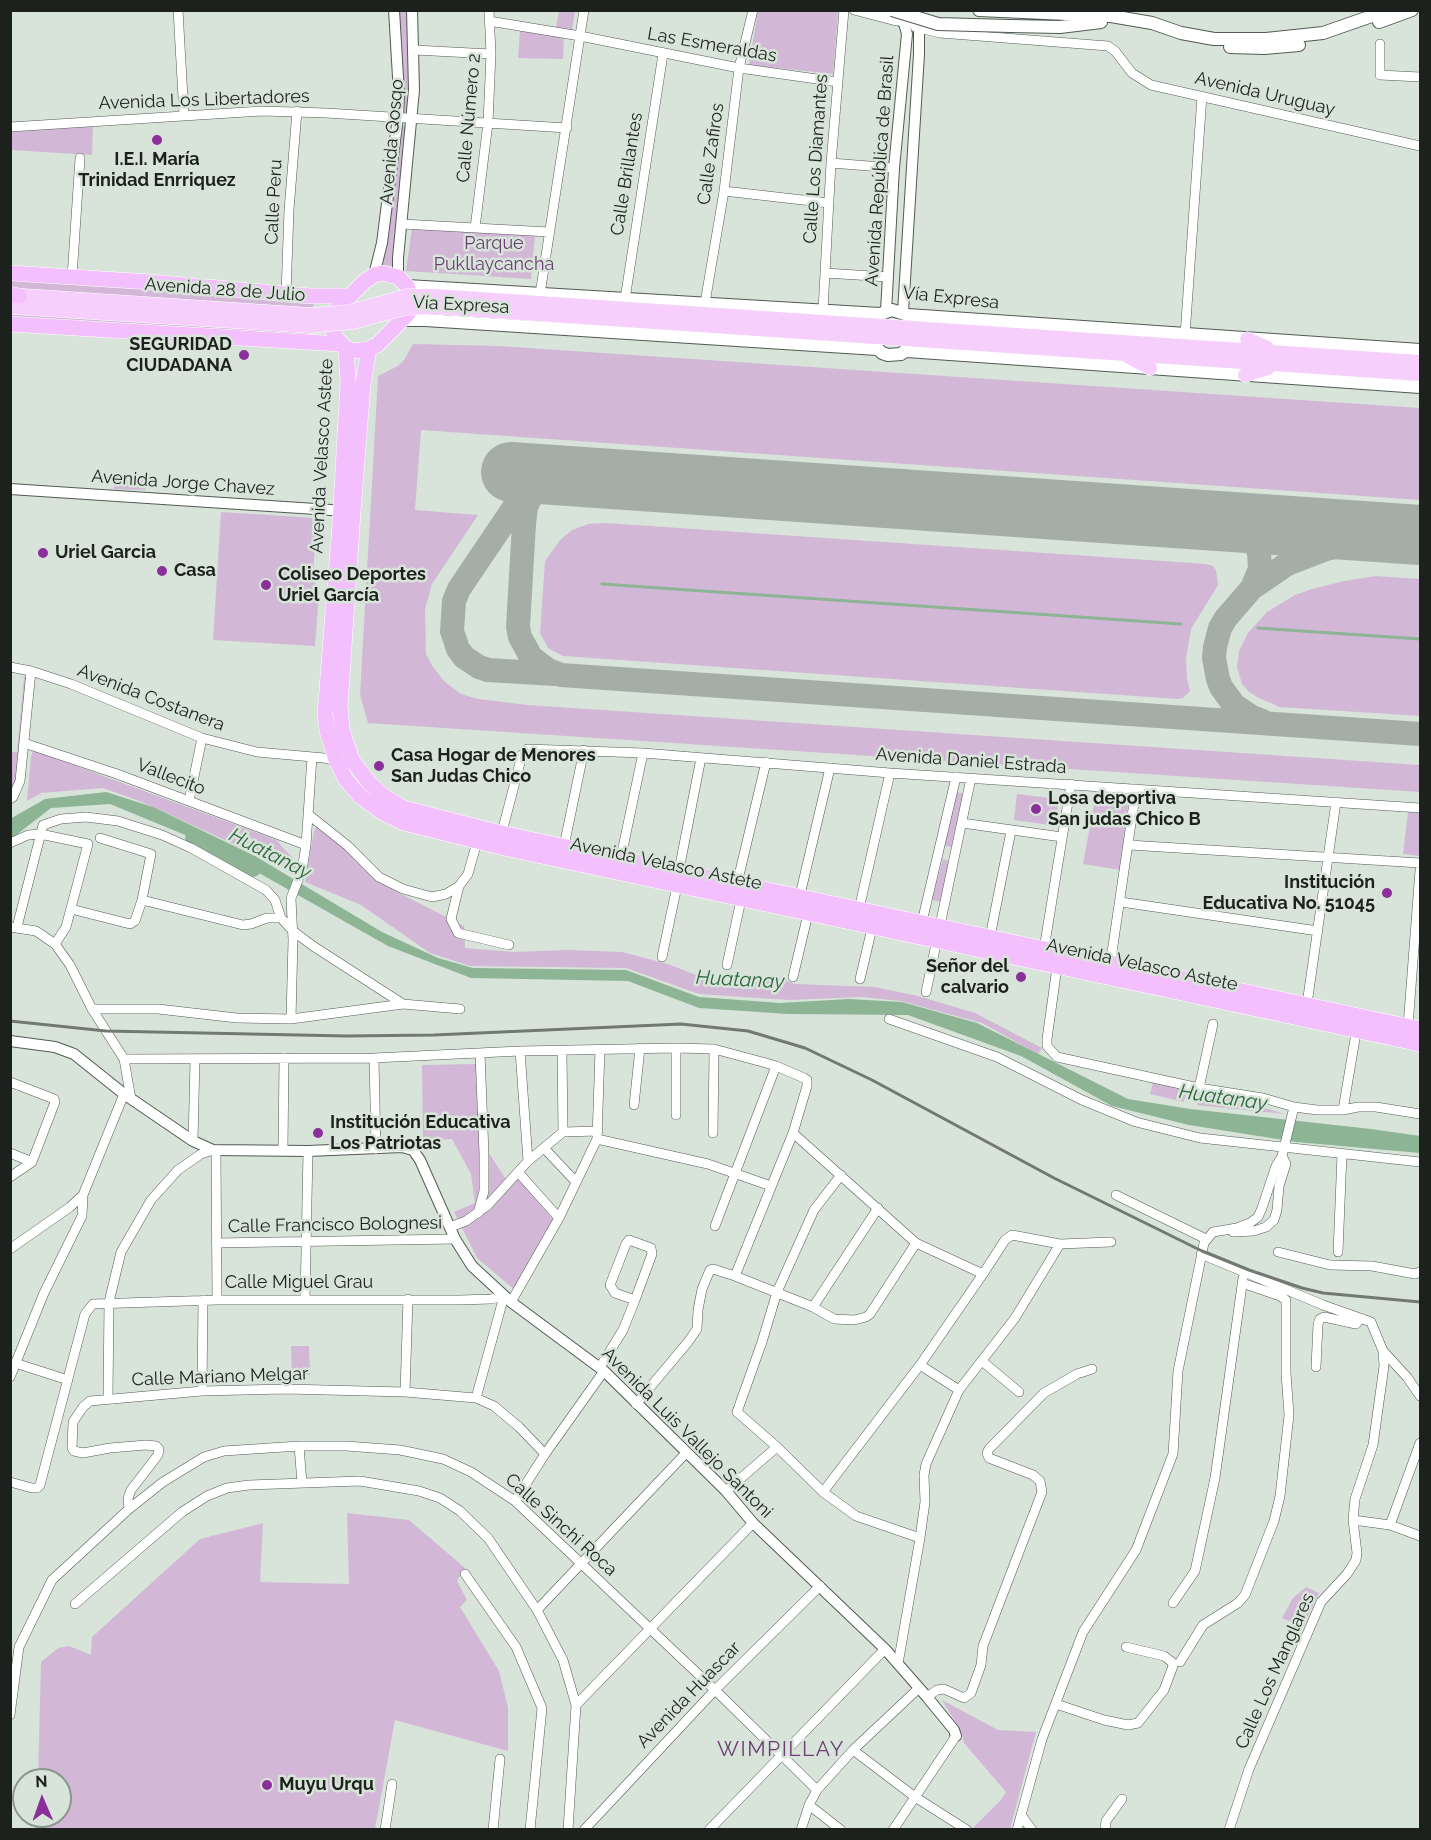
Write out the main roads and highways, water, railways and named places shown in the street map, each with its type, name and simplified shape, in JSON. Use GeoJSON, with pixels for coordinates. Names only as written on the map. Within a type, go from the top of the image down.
{"type":"FeatureCollection","features":[{"type":"Feature","properties":{"kind":"highway"},"geometry":{"type":"LineString","coordinates":[[10,273],[286,294],[349,296]]}},
{"type":"Feature","properties":{"kind":"highway"},"geometry":{"type":"LineString","coordinates":[[10,324],[344,346],[361,351],[369,350],[377,345],[403,320],[411,305],[411,297],[402,281],[382,273],[374,275],[335,310],[332,323],[336,338],[344,346]]}},
{"type":"Feature","properties":{"kind":"highway","name":"Avenida Velasco Astete"},"geometry":{"type":"LineString","coordinates":[[344,346],[348,382],[347,511],[340,706],[344,760],[346,780],[361,798],[383,813],[404,823],[477,842],[500,840],[564,846],[922,922],[939,934],[1057,968],[1109,970],[1307,1004],[1420,1044]]}},
{"type":"Feature","properties":{"kind":"highway","name":"Avenida Velasco Astete"},"geometry":{"type":"LineString","coordinates":[[347,511],[369,350]]}},
{"type":"Feature","properties":{"kind":"highway","name":"Avenida Velasco Astete"},"geometry":{"type":"LineString","coordinates":[[344,760],[385,797],[403,808],[500,840],[677,886],[872,928],[990,937],[1044,949],[1109,970],[1358,1023],[1414,1027]]}},
{"type":"Feature","properties":{"kind":"main road"},"geometry":{"type":"LineString","coordinates":[[892,10],[938,24],[1064,21],[1094,16]]}},
{"type":"Feature","properties":{"kind":"main road"},"geometry":{"type":"LineString","coordinates":[[912,10],[938,18],[1060,27],[1108,22],[1151,31],[1189,43],[1264,48],[1303,45],[1331,38],[1412,10]]}},
{"type":"Feature","properties":{"kind":"main road"},"geometry":{"type":"LineString","coordinates":[[979,10],[1131,18],[1181,33],[1214,39],[1266,39],[1323,33],[1389,10]]}},
{"type":"Feature","properties":{"kind":"main road","name":"Vía Expresa"},"geometry":{"type":"LineString","coordinates":[[402,281],[540,294],[822,310],[912,339],[1150,368],[1420,387]]}},
{"type":"Feature","properties":{"kind":"main road","name":"Avenida 28 de Julio"},"geometry":{"type":"LineString","coordinates":[[13,298],[353,322],[434,302]]}},
{"type":"Feature","properties":{"kind":"main road","name":"Vía Expresa"},"geometry":{"type":"LineString","coordinates":[[434,302],[877,327]]}},
{"type":"Feature","properties":{"kind":"main road"},"geometry":{"type":"LineString","coordinates":[[877,327],[888,355],[902,354],[912,339],[905,314]]}},
{"type":"Feature","properties":{"kind":"main road","name":"Vía Expresa"},"geometry":{"type":"LineString","coordinates":[[403,320],[877,327],[905,314],[1420,350]]}},
{"type":"Feature","properties":{"kind":"main road"},"geometry":{"type":"LineString","coordinates":[[1150,368],[1123,348],[1152,333]]}},
{"type":"Feature","properties":{"kind":"main road","name":"Vía Expresa"},"geometry":{"type":"LineString","coordinates":[[912,339],[1123,348],[1278,358],[1420,362]]}},
{"type":"Feature","properties":{"kind":"main road"},"geometry":{"type":"LineString","coordinates":[[1247,339],[1278,358]]}},
{"type":"Feature","properties":{"kind":"main road"},"geometry":{"type":"LineString","coordinates":[[1245,375],[1278,358]]}},
{"type":"Feature","properties":{"kind":"main road","name":"Vía Expresa"},"geometry":{"type":"LineString","coordinates":[[1278,358],[1420,374]]}},
{"type":"Feature","properties":{"kind":"waterway"},"geometry":{"type":"LineString","coordinates":[[602,584],[1181,624]]}},
{"type":"Feature","properties":{"kind":"waterway"},"geometry":{"type":"LineString","coordinates":[[1258,628],[1420,639]]}},
{"type":"Feature","properties":{"kind":"waterway","name":"Huatanay"},"geometry":{"type":"LineString","coordinates":[[193,838],[253,869]]}},
{"type":"Feature","properties":{"kind":"railway"},"geometry":{"type":"LineString","coordinates":[[10,1021],[106,1031],[347,1036],[434,1035],[681,1024],[748,1031],[805,1048],[872,1080],[1054,1178],[1202,1251],[1249,1270],[1323,1293],[1420,1302]]}},
{"type":"Feature","properties":{"kind":"place","name":"I.E.I. María Trinidad Enrriquez"},"geometry":{"type":"Point","coordinates":[157,140]}},
{"type":"Feature","properties":{"kind":"place","name":"SEGURIDAD CIUDADANA"},"geometry":{"type":"Point","coordinates":[244,355]}},
{"type":"Feature","properties":{"kind":"place","name":"Uriel Garcia"},"geometry":{"type":"Point","coordinates":[43,553]}},
{"type":"Feature","properties":{"kind":"place","name":"Casa"},"geometry":{"type":"Point","coordinates":[162,571]}},
{"type":"Feature","properties":{"kind":"place","name":"Coliseo Deportes Uriel García"},"geometry":{"type":"Point","coordinates":[266,585]}},
{"type":"Feature","properties":{"kind":"place","name":"Casa Hogar de Menores San Judas Chico"},"geometry":{"type":"Point","coordinates":[379,766]}},
{"type":"Feature","properties":{"kind":"place","name":"Losa deportiva San judas Chico B"},"geometry":{"type":"Point","coordinates":[1036,809]}},
{"type":"Feature","properties":{"kind":"place","name":"Institución Educativa No. 51045"},"geometry":{"type":"Point","coordinates":[1387,893]}},
{"type":"Feature","properties":{"kind":"place","name":"Señor del calvario"},"geometry":{"type":"Point","coordinates":[1021,977]}},
{"type":"Feature","properties":{"kind":"place","name":"Institución Educativa Los Patriotas"},"geometry":{"type":"Point","coordinates":[318,1133]}},
{"type":"Feature","properties":{"kind":"place","name":"Muyu Urqu"},"geometry":{"type":"Point","coordinates":[267,1785]}},
{"type":"Feature","properties":{"kind":"district","name":"WIMPILLAY"},"geometry":{"type":"Point","coordinates":[781,1750]}},
{"type":"Feature","properties":{"kind":"park label","name":"Parque Pukllaycancha"},"geometry":{"type":"Point","coordinates":[494,254]}}]}
